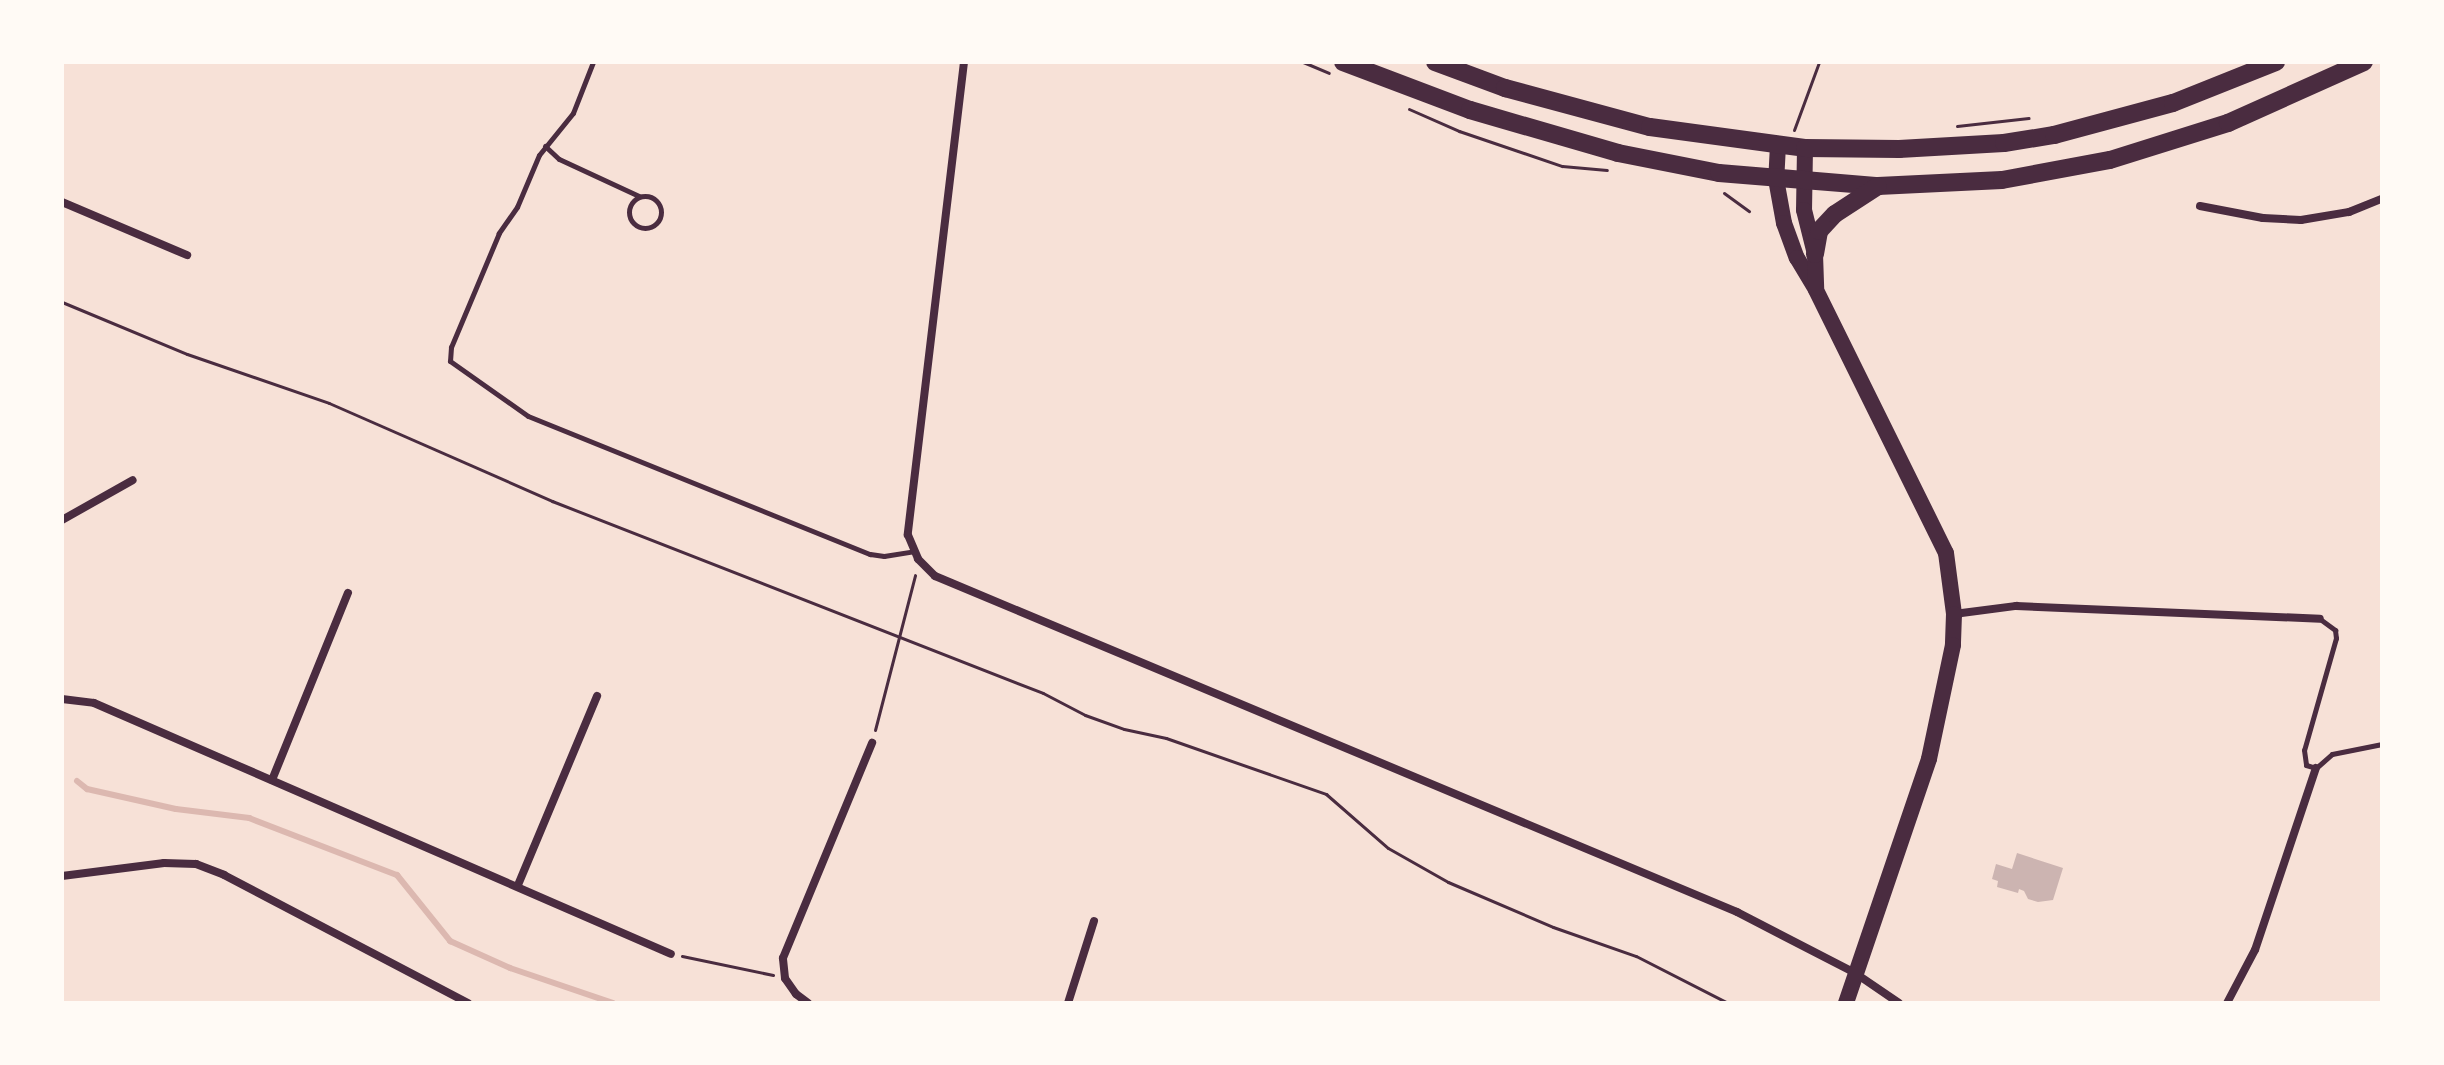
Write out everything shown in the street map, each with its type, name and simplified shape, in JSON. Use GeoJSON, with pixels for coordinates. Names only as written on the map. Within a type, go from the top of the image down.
{"type":"FeatureCollection","features":[{"type":"Feature","properties":{"kind":"highway"},"geometry":{"type":"LineString","coordinates":[[1343,62],[1470,110],[1604,150],[1719,173],[1878,186],[2002,180],[2110,160],[2228,123],[2364,62]]}},
{"type":"Feature","properties":{"kind":"highway"},"geometry":{"type":"LineString","coordinates":[[1435,62],[1505,88],[1650,127],[1778,145],[1805,142],[1899,149],[2004,143],[2054,135],[2173,103],[2276,62]]}},
{"type":"Feature","properties":{"kind":"highway"},"geometry":{"type":"LineString","coordinates":[[1815,254],[1819,231],[1835,214],[1878,186]]}},
{"type":"Feature","properties":{"kind":"main road"},"geometry":{"type":"LineString","coordinates":[[1805,142],[1802,182],[1804,210],[1815,254],[1816,290]]}},
{"type":"Feature","properties":{"kind":"main road"},"geometry":{"type":"LineString","coordinates":[[1778,145],[1776,179],[1784,223],[1797,258],[1816,290],[1946,553],[1954,614],[1953,645],[1929,759],[1846,1003]]}},
{"type":"Feature","properties":{"kind":"street"},"geometry":{"type":"LineString","coordinates":[[964,62],[908,535],[917,555],[935,576],[1737,912],[1855,973],[1899,1003]]}},
{"type":"Feature","properties":{"kind":"street"},"geometry":{"type":"LineString","coordinates":[[2200,206],[2263,218],[2301,220],[2349,212],[2382,199]]}},
{"type":"Feature","properties":{"kind":"street"},"geometry":{"type":"LineString","coordinates":[[62,202],[187,255]]}},
{"type":"Feature","properties":{"kind":"street"},"geometry":{"type":"LineString","coordinates":[[62,520],[133,480]]}},
{"type":"Feature","properties":{"kind":"street"},"geometry":{"type":"LineString","coordinates":[[272,780],[348,593]]}},
{"type":"Feature","properties":{"kind":"street"},"geometry":{"type":"LineString","coordinates":[[1954,614],[2016,606],[2320,619]]}},
{"type":"Feature","properties":{"kind":"street"},"geometry":{"type":"LineString","coordinates":[[518,885],[597,696]]}},
{"type":"Feature","properties":{"kind":"street"},"geometry":{"type":"LineString","coordinates":[[62,699],[94,703],[671,954]]}},
{"type":"Feature","properties":{"kind":"street"},"geometry":{"type":"LineString","coordinates":[[808,1003],[796,994],[785,978],[783,958],[872,743]]}},
{"type":"Feature","properties":{"kind":"street"},"geometry":{"type":"LineString","coordinates":[[2227,1003],[2234,982],[2255,950],[2316,768]]}},
{"type":"Feature","properties":{"kind":"street"},"geometry":{"type":"LineString","coordinates":[[62,876],[164,863],[196,864],[224,875],[468,1003]]}},
{"type":"Feature","properties":{"kind":"street"},"geometry":{"type":"LineString","coordinates":[[1068,1003],[1094,921]]}},
{"type":"Feature","properties":{"kind":"lane"},"geometry":{"type":"LineString","coordinates":[[593,62],[573,113],[545,146],[517,207],[499,233],[451,347],[450,361],[455,368],[528,416],[856,549],[884,556],[917,555]]}},
{"type":"Feature","properties":{"kind":"lane"},"geometry":{"type":"LineString","coordinates":[[545,146],[559,159],[639,196],[650,196],[659,203],[659,219],[651,227],[641,228],[630,218],[631,203],[639,196]]}},
{"type":"Feature","properties":{"kind":"lane"},"geometry":{"type":"LineString","coordinates":[[2320,619],[2335,630],[2336,638],[2303,758],[2306,765],[2316,768],[2332,754],[2382,744]]}},
{"type":"Feature","properties":{"kind":"path"},"geometry":{"type":"LineString","coordinates":[[1805,142],[1793,134],[1819,62]]}},
{"type":"Feature","properties":{"kind":"path"},"geometry":{"type":"LineString","coordinates":[[1956,126],[2036,118]]}},
{"type":"Feature","properties":{"kind":"path"},"geometry":{"type":"LineString","coordinates":[[62,302],[200,359],[329,403],[552,501],[1043,693],[1124,729],[1166,738],[1326,794],[1388,848],[1448,882],[1553,927],[1636,956],[1728,1003]]}},
{"type":"Feature","properties":{"kind":"path"},"geometry":{"type":"LineString","coordinates":[[872,743],[901,638],[917,555]]}},
{"type":"Feature","properties":{"kind":"path"},"geometry":{"type":"LineString","coordinates":[[671,954],[785,978]]}},
{"type":"Feature","properties":{"kind":"building"},"geometry":{"type":"Polygon","coordinates":[[[2017,853],[2063,868],[2053,900],[2038,902],[2028,899],[2019,889],[2018,893],[1997,887],[1998,881],[1992,879],[1996,864],[2012,869],[2017,853]]]}},
{"type":"Feature","properties":{"kind":"waterway"},"geometry":{"type":"LineString","coordinates":[[77,781],[87,789],[176,809],[249,818],[397,875],[450,941],[510,968],[613,1003]]}}]}
